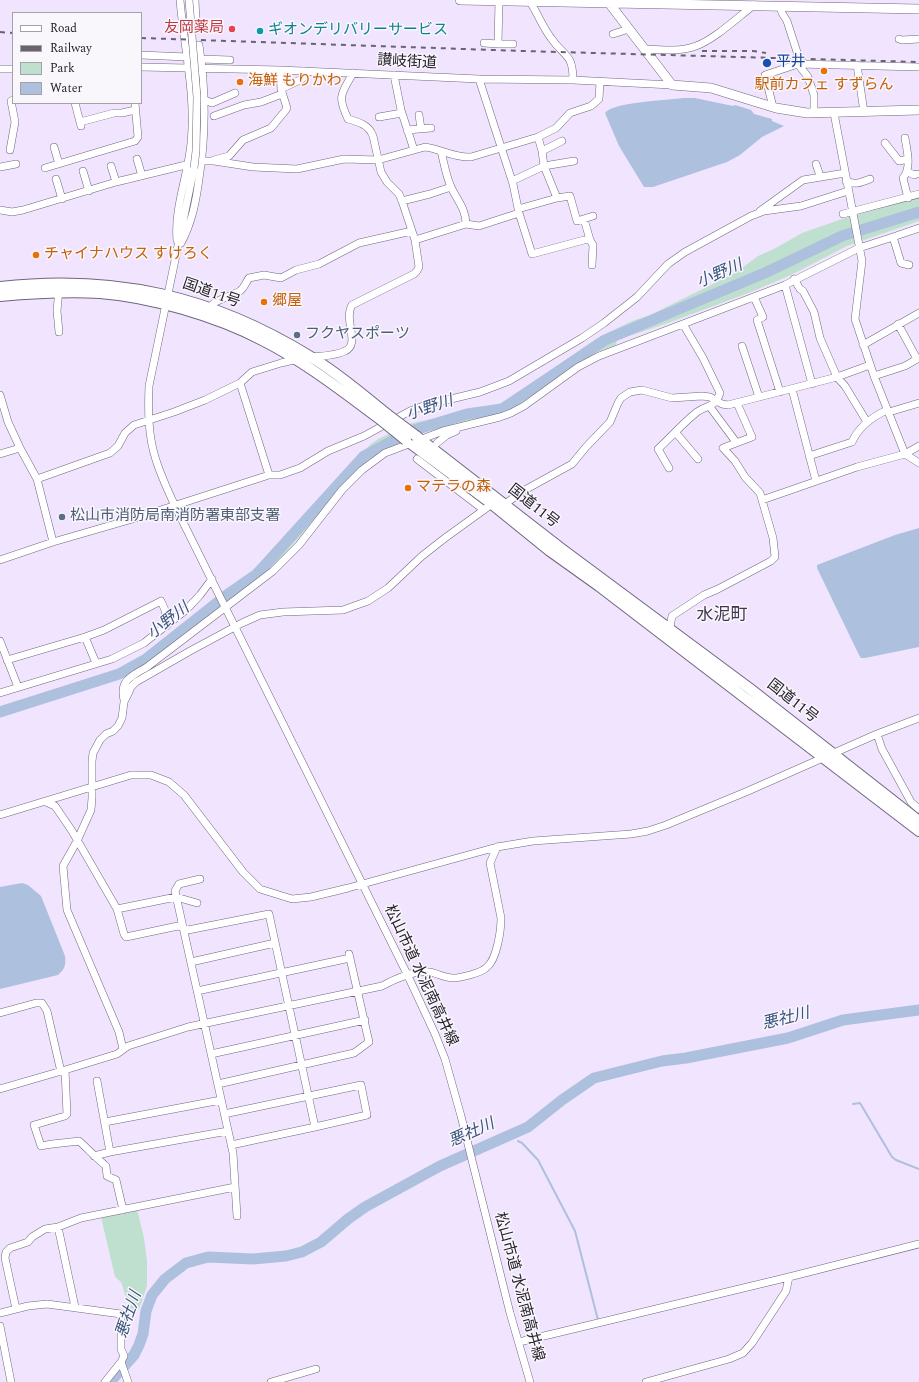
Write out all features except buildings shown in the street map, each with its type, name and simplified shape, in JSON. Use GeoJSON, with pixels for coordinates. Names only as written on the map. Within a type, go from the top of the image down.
{"type":"FeatureCollection","features":[{"type":"Feature","properties":{"kind":"highway","name":"国道11号"},"geometry":{"type":"LineString","coordinates":[[0,287],[38,284],[101,294],[167,300],[266,331],[312,357],[384,417],[505,504],[669,635]]}},
{"type":"Feature","properties":{"kind":"highway","name":"国道11号"},"geometry":{"type":"LineString","coordinates":[[0,296],[59,288]]}},
{"type":"Feature","properties":{"kind":"highway","name":"国道11号"},"geometry":{"type":"LineString","coordinates":[[208,312],[262,340],[296,360],[384,417]]}},
{"type":"Feature","properties":{"kind":"highway","name":"国道11号"},"geometry":{"type":"LineString","coordinates":[[414,440],[488,507],[669,635],[749,688],[827,755],[918,824]]}},
{"type":"Feature","properties":{"kind":"main road"},"geometry":{"type":"LineString","coordinates":[[460,0],[692,2],[754,5],[766,3],[780,6],[919,9]]}},
{"type":"Feature","properties":{"kind":"main road"},"geometry":{"type":"LineString","coordinates":[[607,2],[672,85],[711,88],[773,107],[814,113],[919,110]]}},
{"type":"Feature","properties":{"kind":"street"},"geometry":{"type":"LineString","coordinates":[[180,0],[182,26],[189,68],[192,116],[191,166]]}},
{"type":"Feature","properties":{"kind":"street"},"geometry":{"type":"LineString","coordinates":[[189,0],[197,97],[196,145],[191,166]]}},
{"type":"Feature","properties":{"kind":"street"},"geometry":{"type":"LineString","coordinates":[[182,26],[193,26],[196,21],[194,0]]}},
{"type":"Feature","properties":{"kind":"street"},"geometry":{"type":"LineString","coordinates":[[498,44],[499,1]]}},
{"type":"Feature","properties":{"kind":"street"},"geometry":{"type":"LineString","coordinates":[[530,1],[551,39],[565,52],[569,58],[573,70],[573,80]]}},
{"type":"Feature","properties":{"kind":"street"},"geometry":{"type":"LineString","coordinates":[[644,49],[671,50],[695,47],[713,36],[754,5]]}},
{"type":"Feature","properties":{"kind":"street"},"geometry":{"type":"LineString","coordinates":[[780,6],[787,21],[797,52],[798,64],[808,77],[814,94],[814,113]]}},
{"type":"Feature","properties":{"kind":"street"},"geometry":{"type":"LineString","coordinates":[[613,34],[629,29]]}},
{"type":"Feature","properties":{"kind":"street"},"geometry":{"type":"LineString","coordinates":[[899,39],[919,39]]}},
{"type":"Feature","properties":{"kind":"street"},"geometry":{"type":"LineString","coordinates":[[484,43],[513,44]]}},
{"type":"Feature","properties":{"kind":"street"},"geometry":{"type":"LineString","coordinates":[[178,248],[187,232],[193,213],[202,161],[205,100],[203,68],[199,45]]}},
{"type":"Feature","properties":{"kind":"street"},"geometry":{"type":"LineString","coordinates":[[143,54],[187,57]]}},
{"type":"Feature","properties":{"kind":"street"},"geometry":{"type":"LineString","coordinates":[[201,59],[230,60]]}},
{"type":"Feature","properties":{"kind":"street"},"geometry":{"type":"LineString","coordinates":[[773,107],[765,75],[798,64],[919,67]]}},
{"type":"Feature","properties":{"kind":"street"},"geometry":{"type":"LineString","coordinates":[[857,65],[864,112]]}},
{"type":"Feature","properties":{"kind":"street","name":"讃岐街道"},"geometry":{"type":"LineString","coordinates":[[142,67],[280,70],[479,79],[573,80],[672,85]]}},
{"type":"Feature","properties":{"kind":"street"},"geometry":{"type":"LineString","coordinates":[[0,69],[12,69]]}},
{"type":"Feature","properties":{"kind":"street"},"geometry":{"type":"LineString","coordinates":[[214,161],[229,156],[243,140],[271,128],[287,108],[281,91],[280,70]]}},
{"type":"Feature","properties":{"kind":"street"},"geometry":{"type":"LineString","coordinates":[[214,116],[244,104],[261,102],[302,79],[304,77],[304,71]]}},
{"type":"Feature","properties":{"kind":"street"},"geometry":{"type":"LineString","coordinates":[[36,479],[110,453],[118,446],[125,433],[134,425],[205,400],[240,383],[252,372],[281,363],[345,351],[350,347],[352,340],[348,318],[350,309],[357,302],[417,270],[419,266],[415,240],[399,194],[383,177],[378,160],[374,136],[371,130],[360,122],[348,119],[342,108],[341,96],[353,73]]}},
{"type":"Feature","properties":{"kind":"street"},"geometry":{"type":"LineString","coordinates":[[394,75],[396,92],[414,150]]}},
{"type":"Feature","properties":{"kind":"street"},"geometry":{"type":"LineString","coordinates":[[479,79],[512,181],[518,211],[532,254],[584,240],[590,240]]}},
{"type":"Feature","properties":{"kind":"street"},"geometry":{"type":"LineString","coordinates":[[0,210],[12,212],[62,199],[116,182],[191,166],[202,161],[214,161],[253,167],[297,169],[344,159],[378,160],[425,147],[461,157],[471,157],[538,137],[556,128],[570,113],[591,106],[599,99],[600,82]]}},
{"type":"Feature","properties":{"kind":"street"},"geometry":{"type":"LineString","coordinates":[[205,100],[212,103],[235,93]]}},
{"type":"Feature","properties":{"kind":"street"},"geometry":{"type":"LineString","coordinates":[[10,150],[15,122],[12,104]]}},
{"type":"Feature","properties":{"kind":"street"},"geometry":{"type":"LineString","coordinates":[[45,168],[135,141],[138,137],[135,106],[122,113],[114,113],[80,124],[75,104]]}},
{"type":"Feature","properties":{"kind":"street"},"geometry":{"type":"LineString","coordinates":[[379,118],[402,113]]}},
{"type":"Feature","properties":{"kind":"street"},"geometry":{"type":"LineString","coordinates":[[834,113],[861,265],[855,319],[874,376],[905,454],[919,463]]}},
{"type":"Feature","properties":{"kind":"street"},"geometry":{"type":"LineString","coordinates":[[419,115],[421,129]]}},
{"type":"Feature","properties":{"kind":"street"},"geometry":{"type":"LineString","coordinates":[[407,130],[431,128]]}},
{"type":"Feature","properties":{"kind":"street"},"geometry":{"type":"LineString","coordinates":[[538,137],[544,166],[557,198]]}},
{"type":"Feature","properties":{"kind":"street"},"geometry":{"type":"LineString","coordinates":[[905,138],[908,172],[903,178],[908,198]]}},
{"type":"Feature","properties":{"kind":"street"},"geometry":{"type":"LineString","coordinates":[[542,151],[562,142]]}},
{"type":"Feature","properties":{"kind":"street"},"geometry":{"type":"LineString","coordinates":[[885,143],[899,161],[908,159]]}},
{"type":"Feature","properties":{"kind":"street"},"geometry":{"type":"LineString","coordinates":[[54,148],[59,164]]}},
{"type":"Feature","properties":{"kind":"street"},"geometry":{"type":"LineString","coordinates":[[441,151],[451,187],[464,209],[466,224]]}},
{"type":"Feature","properties":{"kind":"street"},"geometry":{"type":"LineString","coordinates":[[137,160],[142,176]]}},
{"type":"Feature","properties":{"kind":"street"},"geometry":{"type":"LineString","coordinates":[[512,181],[544,166],[574,161]]}},
{"type":"Feature","properties":{"kind":"street"},"geometry":{"type":"LineString","coordinates":[[0,167],[16,164]]}},
{"type":"Feature","properties":{"kind":"street"},"geometry":{"type":"LineString","coordinates":[[816,164],[820,176]]}},
{"type":"Feature","properties":{"kind":"street"},"geometry":{"type":"LineString","coordinates":[[111,166],[116,182]]}},
{"type":"Feature","properties":{"kind":"street","name":"松山市道 水泥南高井線"},"geometry":{"type":"LineString","coordinates":[[191,166],[178,248],[149,386],[149,420],[155,459],[175,506],[408,976],[435,1034],[445,1059],[503,1286],[530,1382]]}},
{"type":"Feature","properties":{"kind":"street"},"geometry":{"type":"LineString","coordinates":[[83,171],[89,191]]}},
{"type":"Feature","properties":{"kind":"street"},"geometry":{"type":"LineString","coordinates":[[908,172],[914,175],[917,174]]}},
{"type":"Feature","properties":{"kind":"street"},"geometry":{"type":"LineString","coordinates":[[0,560],[53,542],[175,506],[269,475],[280,476],[300,468],[328,451],[364,436],[410,411],[432,403],[480,392],[510,381],[582,338],[604,323],[637,297],[675,258],[751,216],[803,180],[820,176],[846,177],[853,184],[859,184],[870,179]]}},
{"type":"Feature","properties":{"kind":"street"},"geometry":{"type":"LineString","coordinates":[[56,179],[62,199]]}},
{"type":"Feature","properties":{"kind":"street"},"geometry":{"type":"LineString","coordinates":[[402,201],[451,187]]}},
{"type":"Feature","properties":{"kind":"street"},"geometry":{"type":"LineString","coordinates":[[751,216],[764,211],[801,206],[848,191]]}},
{"type":"Feature","properties":{"kind":"street"},"geometry":{"type":"LineString","coordinates":[[843,214],[852,213],[919,194]]}},
{"type":"Feature","properties":{"kind":"street"},"geometry":{"type":"LineString","coordinates":[[415,240],[466,224],[479,226],[557,198],[570,196],[578,221],[593,216]]}},
{"type":"Feature","properties":{"kind":"street"},"geometry":{"type":"LineString","coordinates":[[584,219],[593,245],[592,265]]}},
{"type":"Feature","properties":{"kind":"street"},"geometry":{"type":"LineString","coordinates":[[123,1049],[119,1032],[68,910],[63,866],[91,810],[93,753],[100,740],[118,726],[122,718],[124,702],[123,688],[125,681],[147,667],[272,571],[294,550],[342,490],[362,470],[386,453],[414,440],[511,413],[524,406],[588,361],[611,350],[785,285],[858,246],[893,237],[919,228]]}},
{"type":"Feature","properties":{"kind":"street"},"geometry":{"type":"LineString","coordinates":[[208,312],[242,290],[249,278],[255,276],[272,275],[281,278],[296,270],[319,264],[359,243],[412,231]]}},
{"type":"Feature","properties":{"kind":"street"},"geometry":{"type":"LineString","coordinates":[[893,237],[901,263],[908,265]]}},
{"type":"Feature","properties":{"kind":"street"},"geometry":{"type":"LineString","coordinates":[[794,279],[803,291],[814,312],[820,338],[837,377],[849,392],[867,422]]}},
{"type":"Feature","properties":{"kind":"street"},"geometry":{"type":"LineString","coordinates":[[785,285],[812,384]]}},
{"type":"Feature","properties":{"kind":"street"},"geometry":{"type":"LineString","coordinates":[[59,288],[57,311],[59,332]]}},
{"type":"Feature","properties":{"kind":"street"},"geometry":{"type":"LineString","coordinates":[[754,297],[763,317],[757,320],[780,392]]}},
{"type":"Feature","properties":{"kind":"street"},"geometry":{"type":"LineString","coordinates":[[863,344],[919,313]]}},
{"type":"Feature","properties":{"kind":"street"},"geometry":{"type":"LineString","coordinates":[[669,468],[658,449],[698,411],[710,407],[717,401],[720,393],[703,358],[683,324]]}},
{"type":"Feature","properties":{"kind":"street"},"geometry":{"type":"LineString","coordinates":[[874,376],[905,366],[918,358],[898,324]]}},
{"type":"Feature","properties":{"kind":"street"},"geometry":{"type":"LineString","coordinates":[[742,346],[759,397]]}},
{"type":"Feature","properties":{"kind":"street"},"geometry":{"type":"LineString","coordinates":[[124,702],[131,687],[136,682],[190,651],[260,615],[283,612],[343,610],[368,601],[388,588],[428,552],[488,507],[505,504],[523,491],[572,464],[610,422],[621,398],[630,392],[642,390],[672,398],[702,396],[710,397],[728,405],[837,377],[870,365]]}},
{"type":"Feature","properties":{"kind":"street"},"geometry":{"type":"LineString","coordinates":[[240,383],[269,475]]}},
{"type":"Feature","properties":{"kind":"street"},"geometry":{"type":"LineString","coordinates":[[792,389],[816,481]]}},
{"type":"Feature","properties":{"kind":"street"},"geometry":{"type":"LineString","coordinates":[[0,395],[8,422],[36,479],[53,542]]}},
{"type":"Feature","properties":{"kind":"street"},"geometry":{"type":"LineString","coordinates":[[669,635],[672,616],[704,595],[735,581],[774,560],[775,557],[772,538],[760,493],[745,477],[735,461],[723,448],[752,437],[737,403]]}},
{"type":"Feature","properties":{"kind":"street"},"geometry":{"type":"LineString","coordinates":[[809,456],[852,442],[859,429],[877,414],[919,403]]}},
{"type":"Feature","properties":{"kind":"street"},"geometry":{"type":"LineString","coordinates":[[710,407],[736,442]]}},
{"type":"Feature","properties":{"kind":"street"},"geometry":{"type":"LineString","coordinates":[[438,443],[460,426]]}},
{"type":"Feature","properties":{"kind":"street"},"geometry":{"type":"LineString","coordinates":[[676,433],[698,459]]}},
{"type":"Feature","properties":{"kind":"street"},"geometry":{"type":"LineString","coordinates":[[762,500],[857,467],[905,454],[919,446]]}},
{"type":"Feature","properties":{"kind":"street"},"geometry":{"type":"LineString","coordinates":[[0,454],[20,448]]}},
{"type":"Feature","properties":{"kind":"street"},"geometry":{"type":"LineString","coordinates":[[417,459],[488,507]]}},
{"type":"Feature","properties":{"kind":"street"},"geometry":{"type":"LineString","coordinates":[[0,693],[112,659],[144,643],[187,609],[212,579]]}},
{"type":"Feature","properties":{"kind":"street"},"geometry":{"type":"LineString","coordinates":[[7,660],[86,637],[104,630],[160,600],[165,610],[166,626]]}},
{"type":"Feature","properties":{"kind":"street"},"geometry":{"type":"LineString","coordinates":[[86,637],[96,663]]}},
{"type":"Feature","properties":{"kind":"street"},"geometry":{"type":"LineString","coordinates":[[0,641],[18,687]]}},
{"type":"Feature","properties":{"kind":"street"},"geometry":{"type":"LineString","coordinates":[[0,815],[46,802],[131,774],[151,774],[169,782],[184,795],[243,872],[260,889],[292,899],[311,897],[497,847],[533,841],[631,834],[648,831],[740,794],[877,734],[919,718]]}},
{"type":"Feature","properties":{"kind":"street"},"geometry":{"type":"LineString","coordinates":[[877,734],[882,749],[911,802],[919,809]]}},
{"type":"Feature","properties":{"kind":"street"},"geometry":{"type":"LineString","coordinates":[[46,802],[56,806],[72,831],[76,841],[117,909],[126,937],[178,926],[188,930],[269,914],[315,1127]]}},
{"type":"Feature","properties":{"kind":"street"},"geometry":{"type":"LineString","coordinates":[[0,1089],[117,1054],[128,1046],[188,1027],[382,986],[392,980],[428,972],[451,978],[460,978],[486,969],[491,963],[496,948],[501,924],[490,863],[497,847]]}},
{"type":"Feature","properties":{"kind":"street"},"geometry":{"type":"LineString","coordinates":[[200,879],[179,884],[175,891],[231,1145],[237,1216]]}},
{"type":"Feature","properties":{"kind":"street"},"geometry":{"type":"LineString","coordinates":[[117,909],[176,897],[197,903]]}},
{"type":"Feature","properties":{"kind":"street"},"geometry":{"type":"LineString","coordinates":[[191,962],[275,943]]}},
{"type":"Feature","properties":{"kind":"street"},"geometry":{"type":"LineString","coordinates":[[197,991],[282,973],[350,956],[365,1020],[369,1042],[354,1053],[218,1084]]}},
{"type":"Feature","properties":{"kind":"street"},"geometry":{"type":"LineString","coordinates":[[0,1013],[36,1003],[42,1003],[47,1011],[63,1071],[67,1114],[65,1116],[34,1125],[41,1146],[56,1142],[61,1143],[79,1141],[106,1166],[107,1176],[116,1180],[123,1210]]}},
{"type":"Feature","properties":{"kind":"street"},"geometry":{"type":"LineString","coordinates":[[211,1054],[365,1020]]}},
{"type":"Feature","properties":{"kind":"street"},"geometry":{"type":"LineString","coordinates":[[97,1081],[110,1152]]}},
{"type":"Feature","properties":{"kind":"street"},"geometry":{"type":"LineString","coordinates":[[224,1114],[361,1084],[368,1115],[231,1145]]}},
{"type":"Feature","properties":{"kind":"street"},"geometry":{"type":"LineString","coordinates":[[105,1122],[221,1100]]}},
{"type":"Feature","properties":{"kind":"street"},"geometry":{"type":"LineString","coordinates":[[94,1156],[228,1131]]}},
{"type":"Feature","properties":{"kind":"street"},"geometry":{"type":"LineString","coordinates":[[16,1309],[5,1258],[6,1252],[10,1248],[28,1242],[32,1237],[45,1229],[58,1227],[81,1218],[235,1187]]}},
{"type":"Feature","properties":{"kind":"street"},"geometry":{"type":"LineString","coordinates":[[58,1227],[75,1307]]}},
{"type":"Feature","properties":{"kind":"street"},"geometry":{"type":"LineString","coordinates":[[519,1342],[919,1244]]}},
{"type":"Feature","properties":{"kind":"street"},"geometry":{"type":"LineString","coordinates":[[646,1382],[729,1359],[743,1353],[752,1343],[786,1291],[789,1277]]}},
{"type":"Feature","properties":{"kind":"street"},"geometry":{"type":"LineString","coordinates":[[0,1313],[28,1306],[47,1304],[121,1314],[121,1349],[124,1356],[122,1363],[105,1382]]}},
{"type":"Feature","properties":{"kind":"street"},"geometry":{"type":"LineString","coordinates":[[0,1326],[11,1382]]}},
{"type":"Feature","properties":{"kind":"street"},"geometry":{"type":"LineString","coordinates":[[122,1363],[128,1382]]}},
{"type":"Feature","properties":{"kind":"street"},"geometry":{"type":"LineString","coordinates":[[271,1382],[316,1369]]}},
{"type":"Feature","properties":{"kind":"green space"},"geometry":{"type":"Polygon","coordinates":[[[919,198],[919,221],[847,246],[791,275],[751,292],[617,340],[616,345],[597,352],[581,361],[514,408],[490,416],[425,432],[394,443],[353,473],[281,558],[243,591],[237,593],[137,671],[126,676],[0,714],[0,706],[108,673],[138,659],[161,643],[232,587],[237,581],[261,564],[300,522],[301,523],[347,467],[378,439],[412,423],[507,403],[597,338],[632,321],[650,315],[735,273],[758,256],[774,249],[802,233],[845,218],[919,198]]]}},
{"type":"Feature","properties":{"kind":"green space"},"geometry":{"type":"Polygon","coordinates":[[[137,1209],[144,1238],[147,1261],[147,1286],[139,1309],[133,1311],[134,1315],[132,1316],[126,1313],[128,1303],[121,1282],[115,1277],[101,1217],[137,1209]]]}},
{"type":"Feature","properties":{"kind":"water"},"geometry":{"type":"Polygon","coordinates":[[[683,98],[695,98],[733,106],[735,105],[751,110],[754,114],[772,119],[772,121],[784,126],[762,137],[740,155],[727,162],[653,187],[644,187],[619,146],[605,113],[618,106],[683,98]]]}},
{"type":"Feature","properties":{"kind":"water"},"geometry":{"type":"Polygon","coordinates":[[[919,528],[919,647],[861,658],[817,568],[817,565],[895,535],[919,528]]]}},
{"type":"Feature","properties":{"kind":"water"},"geometry":{"type":"Polygon","coordinates":[[[22,883],[28,885],[41,896],[65,956],[64,969],[58,975],[0,989],[0,887],[22,883]]]}},
{"type":"Feature","properties":{"kind":"waterway","name":"小野川"},"geometry":{"type":"LineString","coordinates":[[0,712],[119,674],[146,659],[228,594],[256,575],[364,456],[411,431],[467,414],[502,409],[605,340],[767,272],[842,236],[919,212]]}},
{"type":"Feature","properties":{"kind":"waterway","name":"悪社川"},"geometry":{"type":"LineString","coordinates":[[110,1382],[134,1355],[139,1345],[143,1334],[146,1311],[152,1295],[165,1279],[186,1263],[208,1257],[253,1259],[286,1256],[302,1252],[321,1242],[365,1207],[440,1166],[528,1127],[562,1100],[594,1078],[662,1061],[686,1058],[788,1038],[843,1020],[919,1010]]}},
{"type":"Feature","properties":{"kind":"waterway"},"geometry":{"type":"LineString","coordinates":[[853,1104],[860,1103],[892,1157],[919,1169]]}},
{"type":"Feature","properties":{"kind":"waterway"},"geometry":{"type":"LineString","coordinates":[[518,1141],[522,1143],[538,1160],[575,1231],[599,1320]]}},
{"type":"Feature","properties":{"kind":"railway"},"geometry":{"type":"LineString","coordinates":[[0,32],[12,33]]}},
{"type":"Feature","properties":{"kind":"railway"},"geometry":{"type":"LineString","coordinates":[[142,38],[523,51],[919,62]]}},
{"type":"Feature","properties":{"kind":"railway"},"geometry":{"type":"LineString","coordinates":[[702,51],[753,51],[766,53]]}},
{"type":"Feature","properties":{"kind":"place","name":"友岡薬局"},"geometry":{"type":"Point","coordinates":[232,29]}},
{"type":"Feature","properties":{"kind":"place","name":"ギオンデリバリーサービス"},"geometry":{"type":"Point","coordinates":[260,31]}},
{"type":"Feature","properties":{"kind":"place","name":"平井"},"geometry":{"type":"Point","coordinates":[767,63]}},
{"type":"Feature","properties":{"kind":"place","name":"駅前カフェ すずらん"},"geometry":{"type":"Point","coordinates":[824,71]}},
{"type":"Feature","properties":{"kind":"place","name":"海鮮 もりかわ"},"geometry":{"type":"Point","coordinates":[240,82]}},
{"type":"Feature","properties":{"kind":"place","name":"チャイナハウス すけろく"},"geometry":{"type":"Point","coordinates":[36,255]}},
{"type":"Feature","properties":{"kind":"place","name":"郷屋"},"geometry":{"type":"Point","coordinates":[264,302]}},
{"type":"Feature","properties":{"kind":"place","name":"フクヤスポーツ"},"geometry":{"type":"Point","coordinates":[297,335]}},
{"type":"Feature","properties":{"kind":"place","name":"マテラの森"},"geometry":{"type":"Point","coordinates":[408,488]}},
{"type":"Feature","properties":{"kind":"place","name":"松山市消防局南消防署東部支署"},"geometry":{"type":"Point","coordinates":[62,517]}},
{"type":"Feature","properties":{"kind":"district","name":"水泥町"},"geometry":{"type":"Point","coordinates":[722,617]}}]}
